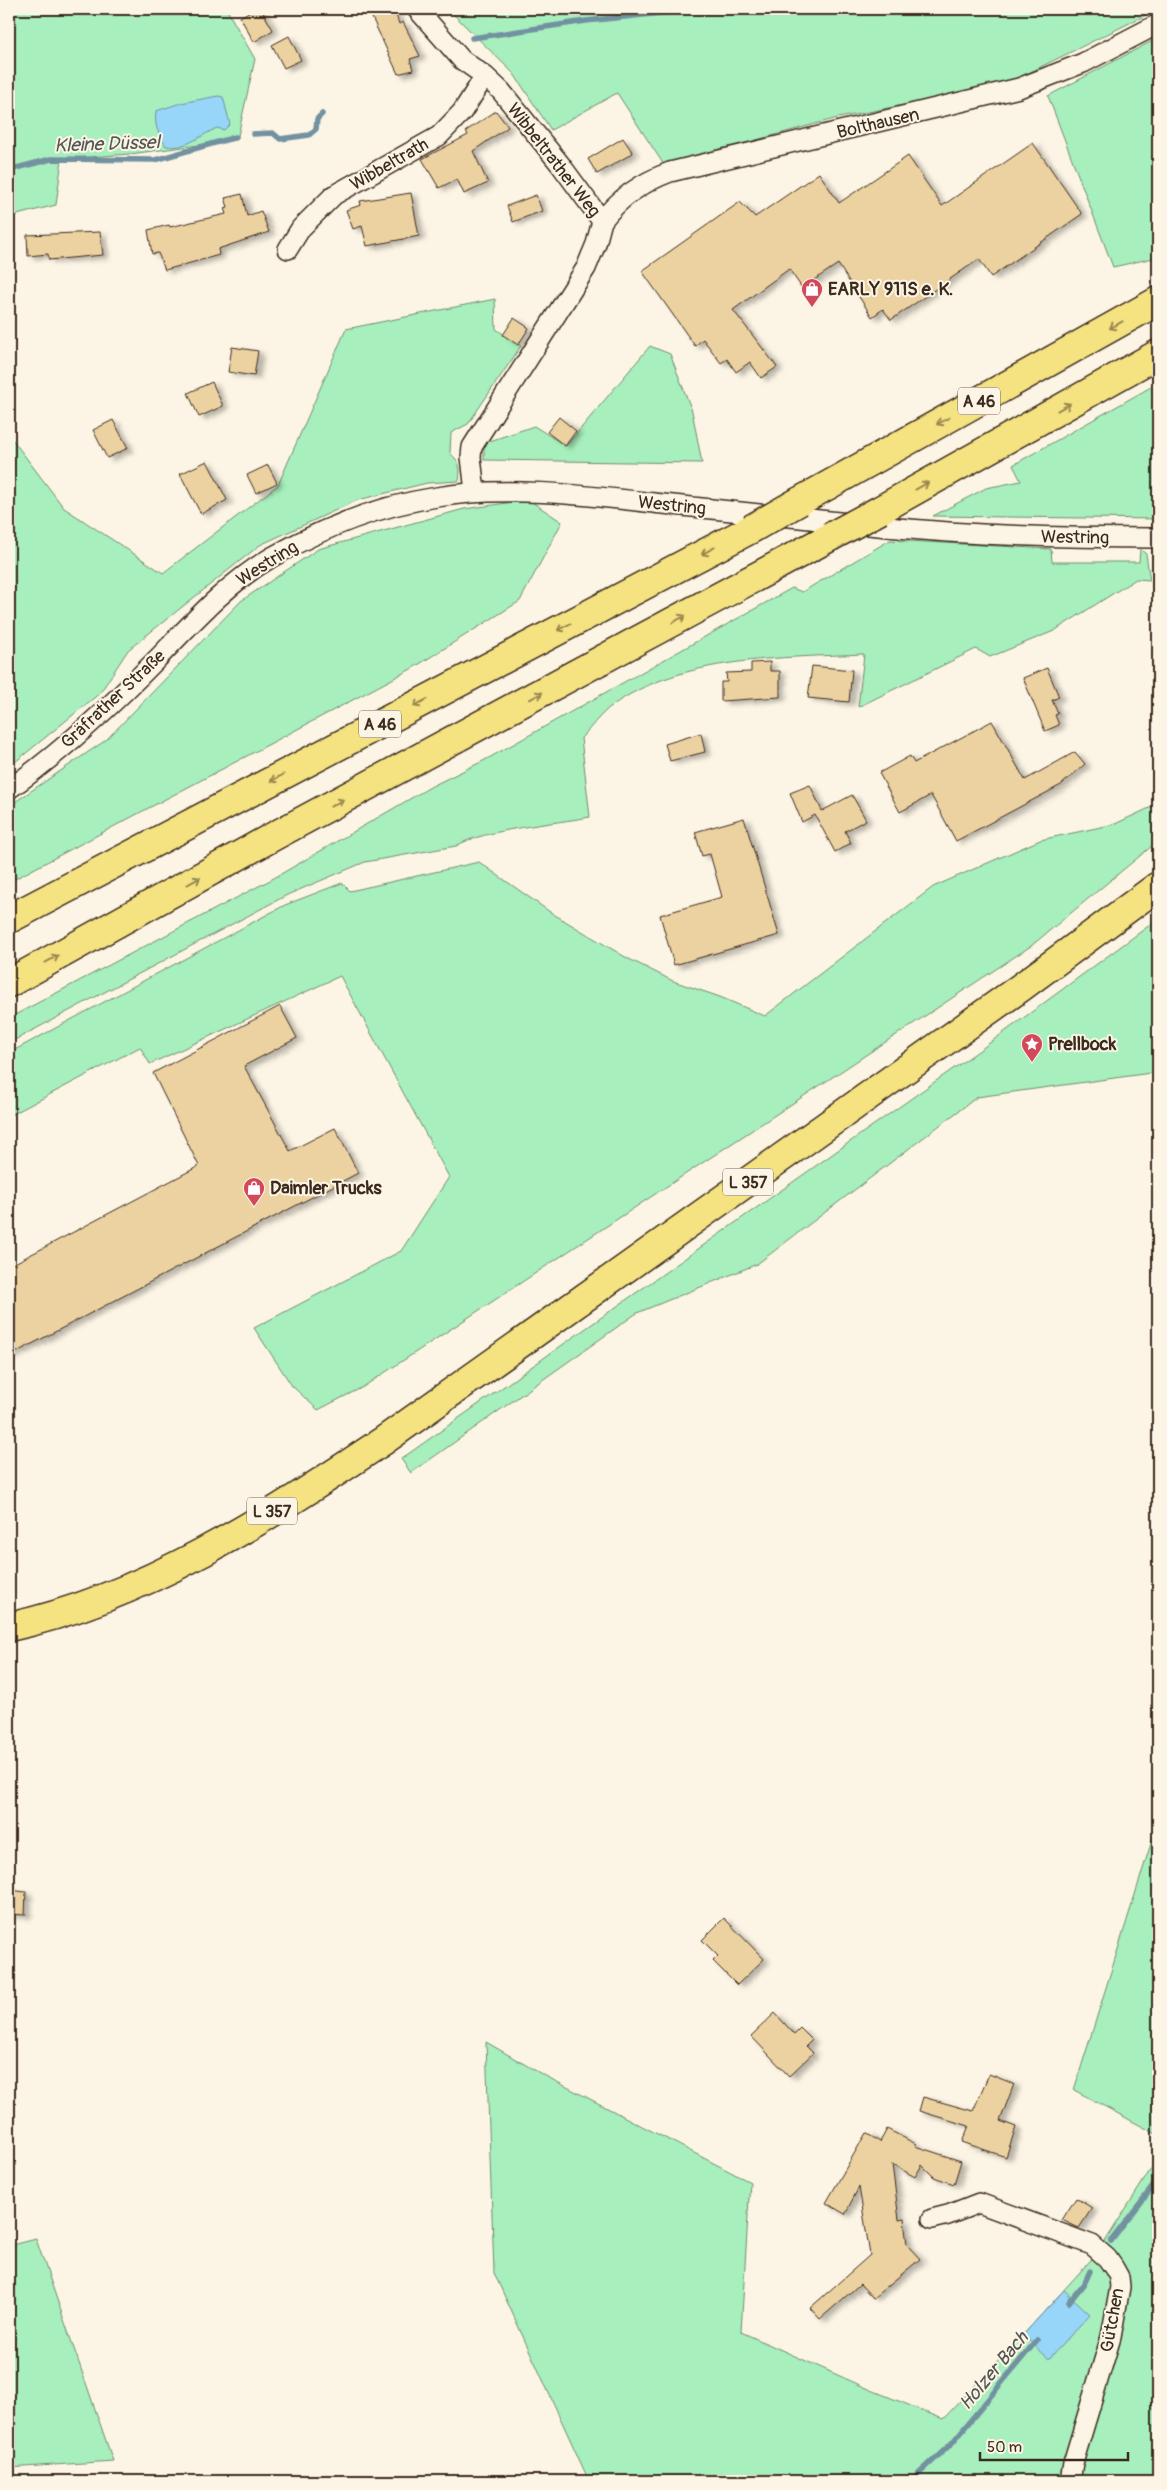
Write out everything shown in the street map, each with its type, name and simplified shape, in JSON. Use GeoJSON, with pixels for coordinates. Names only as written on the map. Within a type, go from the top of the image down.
{"type":"FeatureCollection","features":[{"type":"Feature","properties":{"kind":"main road","name":"A 46"},"geometry":{"type":"LineString","coordinates":[[9,919],[751,529],[1158,301]]}},
{"type":"Feature","properties":{"kind":"main road","name":"A 46"},"geometry":{"type":"LineString","coordinates":[[9,983],[276,835],[880,510],[1158,354]]}},
{"type":"Feature","properties":{"kind":"main road","name":"L 357"},"geometry":{"type":"LineString","coordinates":[[9,1628],[84,1605],[177,1565],[209,1549],[335,1473],[1012,994],[1158,886]]}},
{"type":"Feature","properties":{"kind":"street","name":"Wibbeltrather Weg"},"geometry":{"type":"LineString","coordinates":[[417,9],[462,60],[485,76],[501,91],[548,149],[602,221],[596,244],[586,268],[472,447],[470,457],[475,492]]}},
{"type":"Feature","properties":{"kind":"street","name":"Bolthausen"},"geometry":{"type":"LineString","coordinates":[[602,221],[613,207],[653,178],[670,172],[1019,88],[1083,63],[1158,24]]}},
{"type":"Feature","properties":{"kind":"street","name":"Wibbeltrath"},"geometry":{"type":"LineString","coordinates":[[288,249],[301,228],[334,195],[439,136],[462,112],[485,76]]}},
{"type":"Feature","properties":{"kind":"street","name":"Westring"},"geometry":{"type":"LineString","coordinates":[[211,602],[270,558],[343,521],[436,497],[475,492],[610,498],[928,531],[991,535],[1158,538]]}},
{"type":"Feature","properties":{"kind":"street","name":"Gräfrather Straße"},"geometry":{"type":"LineString","coordinates":[[9,789],[32,773],[94,720],[154,662],[211,602]]}},
{"type":"Feature","properties":{"kind":"street","name":"Gütchen"},"geometry":{"type":"LineString","coordinates":[[932,2219],[948,2215],[979,2202],[1092,2245],[1107,2258],[1118,2276],[1120,2287],[1116,2320],[1070,2481]]}},
{"type":"Feature","properties":{"kind":"green space"},"geometry":{"type":"Polygon","coordinates":[[[9,9],[235,9],[228,12],[255,59],[237,140],[130,154],[62,159],[56,205],[9,217],[9,9]]]}},
{"type":"Feature","properties":{"kind":"green space"},"geometry":{"type":"Polygon","coordinates":[[[448,9],[1158,9],[1006,84],[834,119],[664,165],[617,93],[551,130],[514,74],[448,9]]]}},
{"type":"Feature","properties":{"kind":"green space"},"geometry":{"type":"Polygon","coordinates":[[[1158,38],[1158,257],[1113,267],[1048,96],[1158,38]]]}},
{"type":"Feature","properties":{"kind":"green space"},"geometry":{"type":"Polygon","coordinates":[[[495,299],[496,329],[521,346],[468,424],[451,433],[450,453],[459,465],[459,481],[427,483],[358,500],[260,545],[128,650],[100,693],[9,767],[9,435],[64,508],[163,573],[278,485],[346,329],[495,299]]]}},
{"type":"Feature","properties":{"kind":"green space"},"geometry":{"type":"Polygon","coordinates":[[[650,346],[670,354],[692,411],[702,463],[484,460],[484,443],[534,426],[566,446],[650,346]]]}},
{"type":"Feature","properties":{"kind":"green space"},"geometry":{"type":"Polygon","coordinates":[[[1158,383],[1158,519],[933,516],[986,488],[1021,481],[1013,465],[1158,383]]]}},
{"type":"Feature","properties":{"kind":"green space"},"geometry":{"type":"Polygon","coordinates":[[[529,500],[562,522],[520,601],[413,668],[9,882],[9,806],[106,740],[241,601],[318,549],[464,509],[529,500]]]}},
{"type":"Feature","properties":{"kind":"green space"},"geometry":{"type":"Polygon","coordinates":[[[890,540],[1051,549],[1052,562],[1139,562],[1140,549],[1146,554],[1150,580],[1136,579],[1054,631],[990,657],[976,649],[858,707],[864,654],[767,659],[702,668],[670,677],[641,689],[613,705],[600,716],[581,738],[590,817],[501,831],[468,840],[456,846],[365,862],[287,895],[9,1043],[9,1018],[274,878],[432,786],[485,760],[792,588],[802,592],[890,540]]]}},
{"type":"Feature","properties":{"kind":"green space"},"geometry":{"type":"Polygon","coordinates":[[[1158,804],[1158,841],[1031,946],[363,1387],[318,1410],[292,1386],[254,1328],[401,1251],[449,1177],[340,976],[150,1064],[140,1047],[9,1116],[9,1053],[285,905],[342,883],[350,891],[479,862],[550,912],[627,958],[673,981],[720,997],[765,1016],[933,887],[1040,840],[1115,824],[1158,804]]]}},
{"type":"Feature","properties":{"kind":"green space"},"geometry":{"type":"Polygon","coordinates":[[[1158,919],[1158,1072],[977,1097],[757,1264],[637,1313],[411,1473],[401,1459],[984,1047],[1158,919]]]}},
{"type":"Feature","properties":{"kind":"green space"},"geometry":{"type":"Polygon","coordinates":[[[1158,1821],[1158,2135],[1074,2090],[1158,1821]]]}},
{"type":"Feature","properties":{"kind":"green space"},"geometry":{"type":"Polygon","coordinates":[[[486,2042],[538,2072],[750,2182],[741,2332],[869,2389],[943,2419],[1099,2251],[1158,2158],[1158,2481],[589,2481],[494,2273],[486,2042]]]}},
{"type":"Feature","properties":{"kind":"green space"},"geometry":{"type":"Polygon","coordinates":[[[36,2239],[113,2461],[9,2468],[9,2246],[36,2239]]]}},
{"type":"Feature","properties":{"kind":"water"},"geometry":{"type":"Polygon","coordinates":[[[218,96],[223,97],[230,124],[224,130],[217,128],[186,144],[173,147],[166,146],[157,129],[156,111],[181,103],[218,96]]]}},
{"type":"Feature","properties":{"kind":"water"},"geometry":{"type":"Polygon","coordinates":[[[1064,2290],[1090,2314],[1049,2359],[1023,2335],[1064,2290]]]}},
{"type":"Feature","properties":{"kind":"building"},"geometry":{"type":"Polygon","coordinates":[[[254,9],[261,9],[273,30],[254,42],[240,17],[254,9]]]}},
{"type":"Feature","properties":{"kind":"building"},"geometry":{"type":"Polygon","coordinates":[[[368,9],[387,9],[390,14],[395,12],[399,24],[403,22],[420,56],[410,59],[413,70],[398,74],[368,9]]]}},
{"type":"Feature","properties":{"kind":"building"},"geometry":{"type":"Polygon","coordinates":[[[289,36],[301,60],[284,68],[272,45],[289,36]]]}},
{"type":"Feature","properties":{"kind":"building"},"geometry":{"type":"Polygon","coordinates":[[[496,111],[508,127],[473,151],[488,183],[464,194],[457,179],[439,188],[422,159],[468,135],[466,131],[496,111]]]}},
{"type":"Feature","properties":{"kind":"building"},"geometry":{"type":"Polygon","coordinates":[[[623,138],[633,153],[597,174],[588,159],[623,138]]]}},
{"type":"Feature","properties":{"kind":"building"},"geometry":{"type":"Polygon","coordinates":[[[1033,143],[1082,214],[991,277],[979,259],[891,320],[883,309],[872,317],[838,264],[802,288],[789,269],[733,310],[777,367],[761,378],[750,362],[736,372],[727,359],[721,363],[703,339],[695,346],[642,271],[740,202],[755,217],[819,173],[839,203],[908,156],[942,206],[1033,143]]]}},
{"type":"Feature","properties":{"kind":"building"},"geometry":{"type":"Polygon","coordinates":[[[411,193],[419,236],[367,246],[362,226],[353,229],[346,210],[361,205],[360,201],[411,193]]]}},
{"type":"Feature","properties":{"kind":"building"},"geometry":{"type":"Polygon","coordinates":[[[242,194],[247,216],[261,211],[269,232],[218,249],[219,255],[165,270],[158,253],[152,254],[148,230],[226,214],[224,208],[228,207],[225,198],[242,194]]]}},
{"type":"Feature","properties":{"kind":"building"},"geometry":{"type":"Polygon","coordinates":[[[536,195],[542,211],[513,222],[507,206],[536,195]]]}},
{"type":"Feature","properties":{"kind":"building"},"geometry":{"type":"Polygon","coordinates":[[[100,232],[103,255],[49,260],[48,254],[28,256],[27,235],[100,232]]]}},
{"type":"Feature","properties":{"kind":"building"},"geometry":{"type":"Polygon","coordinates":[[[514,318],[529,328],[518,345],[503,335],[514,318]]]}},
{"type":"Feature","properties":{"kind":"building"},"geometry":{"type":"Polygon","coordinates":[[[232,347],[258,351],[254,376],[228,372],[232,347]]]}},
{"type":"Feature","properties":{"kind":"building"},"geometry":{"type":"Polygon","coordinates":[[[212,382],[223,406],[199,417],[188,393],[212,382]]]}},
{"type":"Feature","properties":{"kind":"building"},"geometry":{"type":"Polygon","coordinates":[[[559,417],[576,431],[565,446],[547,432],[559,417]]]}},
{"type":"Feature","properties":{"kind":"building"},"geometry":{"type":"Polygon","coordinates":[[[113,420],[128,448],[107,458],[93,430],[113,420]]]}},
{"type":"Feature","properties":{"kind":"building"},"geometry":{"type":"Polygon","coordinates":[[[207,461],[227,500],[201,514],[180,474],[207,461]]]}},
{"type":"Feature","properties":{"kind":"building"},"geometry":{"type":"Polygon","coordinates":[[[268,465],[277,483],[256,493],[247,475],[268,465]]]}},
{"type":"Feature","properties":{"kind":"building"},"geometry":{"type":"Polygon","coordinates":[[[770,662],[770,671],[780,671],[780,697],[721,701],[721,682],[727,682],[726,673],[751,672],[751,663],[770,662]]]}},
{"type":"Feature","properties":{"kind":"building"},"geometry":{"type":"Polygon","coordinates":[[[812,666],[852,670],[849,702],[808,698],[812,666]]]}},
{"type":"Feature","properties":{"kind":"building"},"geometry":{"type":"Polygon","coordinates":[[[1047,668],[1059,697],[1052,700],[1058,714],[1055,715],[1059,725],[1045,731],[1023,678],[1047,668]]]}},
{"type":"Feature","properties":{"kind":"building"},"geometry":{"type":"Polygon","coordinates":[[[992,721],[1025,780],[1075,752],[1085,764],[1061,785],[956,841],[931,795],[900,812],[879,773],[910,756],[914,763],[992,721]]]}},
{"type":"Feature","properties":{"kind":"building"},"geometry":{"type":"Polygon","coordinates":[[[701,733],[705,752],[670,761],[665,744],[701,733]]]}},
{"type":"Feature","properties":{"kind":"building"},"geometry":{"type":"Polygon","coordinates":[[[810,785],[822,811],[852,795],[866,820],[845,831],[851,843],[835,852],[815,815],[802,822],[790,793],[810,785]]]}},
{"type":"Feature","properties":{"kind":"building"},"geometry":{"type":"Polygon","coordinates":[[[744,818],[779,935],[674,965],[660,915],[722,897],[710,854],[702,856],[695,832],[744,818]]]}},
{"type":"Feature","properties":{"kind":"building"},"geometry":{"type":"Polygon","coordinates":[[[280,1006],[297,1038],[244,1066],[290,1151],[335,1128],[358,1173],[9,1356],[9,1266],[199,1166],[153,1073],[280,1006]]]}},
{"type":"Feature","properties":{"kind":"building"},"geometry":{"type":"Polygon","coordinates":[[[9,1890],[26,1892],[25,1915],[9,1914],[9,1890]]]}},
{"type":"Feature","properties":{"kind":"building"},"geometry":{"type":"Polygon","coordinates":[[[724,1918],[764,1959],[737,1985],[713,1961],[718,1956],[702,1940],[724,1918]]]}},
{"type":"Feature","properties":{"kind":"building"},"geometry":{"type":"Polygon","coordinates":[[[775,2013],[794,2034],[800,2028],[812,2040],[806,2046],[813,2053],[789,2076],[751,2036],[775,2013]]]}},
{"type":"Feature","properties":{"kind":"building"},"geometry":{"type":"Polygon","coordinates":[[[989,2074],[1014,2084],[1000,2121],[1016,2127],[1006,2157],[962,2142],[969,2126],[919,2111],[923,2097],[973,2111],[989,2074]]]}},
{"type":"Feature","properties":{"kind":"building"},"geometry":{"type":"Polygon","coordinates":[[[887,2129],[916,2144],[915,2146],[961,2161],[954,2184],[934,2177],[922,2165],[915,2177],[892,2164],[899,2220],[904,2219],[907,2245],[920,2259],[873,2298],[860,2284],[820,2319],[810,2308],[870,2255],[859,2187],[845,2214],[826,2203],[866,2133],[880,2142],[887,2129]]]}},
{"type":"Feature","properties":{"kind":"building"},"geometry":{"type":"Polygon","coordinates":[[[1076,2198],[1092,2208],[1079,2228],[1062,2220],[1076,2198]]]}},
{"type":"Feature","properties":{"kind":"waterway","name":"Kleine Düssel"},"geometry":{"type":"LineString","coordinates":[[472,38],[586,21],[700,9]]}},
{"type":"Feature","properties":{"kind":"waterway","name":"Kleine Düssel"},"geometry":{"type":"LineString","coordinates":[[253,134],[273,133],[280,139],[309,135],[316,129],[317,119],[322,114]]}},
{"type":"Feature","properties":{"kind":"waterway","name":"Kleine Düssel"},"geometry":{"type":"LineString","coordinates":[[9,170],[51,159],[155,160],[236,137]]}},
{"type":"Feature","properties":{"kind":"waterway","name":"Holzer Bach"},"geometry":{"type":"LineString","coordinates":[[1111,2241],[1158,2180]]}},
{"type":"Feature","properties":{"kind":"waterway","name":"Holzer Bach"},"geometry":{"type":"LineString","coordinates":[[1069,2302],[1085,2282],[1090,2271]]}},
{"type":"Feature","properties":{"kind":"waterway","name":"Holzer Bach"},"geometry":{"type":"LineString","coordinates":[[911,2481],[951,2444],[1037,2340]]}},
{"type":"Feature","properties":{"kind":"place","name":"EARLY 911S e. K."},"geometry":{"type":"Point","coordinates":[812,308]}},
{"type":"Feature","properties":{"kind":"place","name":"Prellbock"},"geometry":{"type":"Point","coordinates":[1032,1063]}},
{"type":"Feature","properties":{"kind":"place","name":"Daimler Trucks"},"geometry":{"type":"Point","coordinates":[254,1207]}}]}
